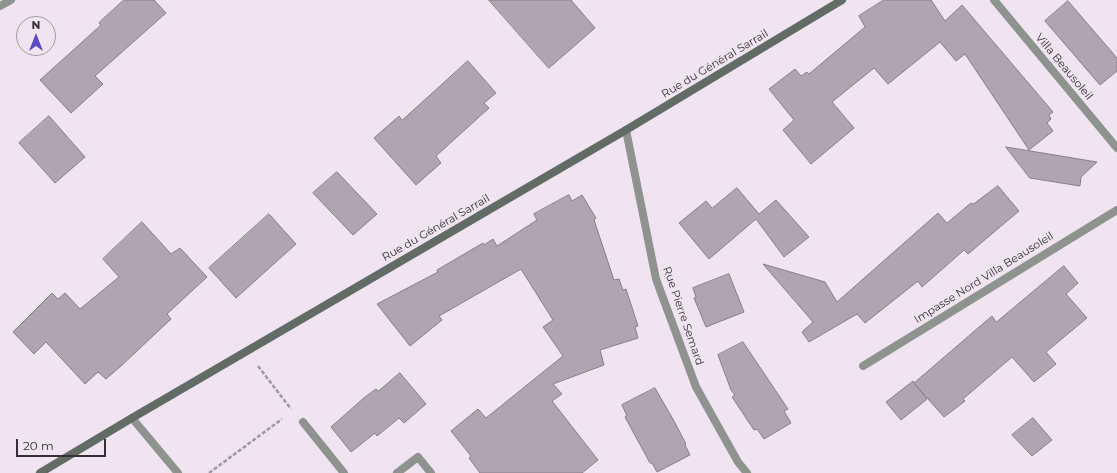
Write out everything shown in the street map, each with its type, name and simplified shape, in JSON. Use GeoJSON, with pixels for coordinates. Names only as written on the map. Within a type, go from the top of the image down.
{"type":"FeatureCollection","features":[{"type":"Feature","properties":{"kind":"street"},"geometry":{"type":"LineString","coordinates":[[0,6],[11,0]]}},
{"type":"Feature","properties":{"kind":"street","name":"Rue du Général Sarrail"},"geometry":{"type":"LineString","coordinates":[[40,473],[626,130],[842,0]]}},
{"type":"Feature","properties":{"kind":"street","name":"Villa Beausoleil"},"geometry":{"type":"LineString","coordinates":[[994,0],[1117,148]]}},
{"type":"Feature","properties":{"kind":"street","name":"Rue Pierre Semard"},"geometry":{"type":"LineString","coordinates":[[626,130],[656,279],[696,387],[738,462],[747,473]]}},
{"type":"Feature","properties":{"kind":"street","name":"Impasse Nord Villa Beausoleil"},"geometry":{"type":"LineString","coordinates":[[863,366],[1117,210]]}},
{"type":"Feature","properties":{"kind":"street"},"geometry":{"type":"LineString","coordinates":[[132,418],[178,473]]}},
{"type":"Feature","properties":{"kind":"street"},"geometry":{"type":"LineString","coordinates":[[303,422],[344,473]]}},
{"type":"Feature","properties":{"kind":"street"},"geometry":{"type":"LineString","coordinates":[[397,473],[418,457],[431,473]]}},
{"type":"Feature","properties":{"kind":"path"},"geometry":{"type":"LineString","coordinates":[[258,366],[293,411]]}},
{"type":"Feature","properties":{"kind":"path"},"geometry":{"type":"LineString","coordinates":[[209,473],[282,419]]}},
{"type":"Feature","properties":{"kind":"building"},"geometry":{"type":"Polygon","coordinates":[[[124,0],[154,0],[166,13],[95,76],[103,84],[71,113],[40,80],[101,25],[99,23],[124,0]]]}},
{"type":"Feature","properties":{"kind":"building"},"geometry":{"type":"Polygon","coordinates":[[[489,0],[571,0],[595,28],[549,68],[489,0]]]}},
{"type":"Feature","properties":{"kind":"building"},"geometry":{"type":"Polygon","coordinates":[[[884,0],[931,0],[945,21],[962,5],[1053,112],[1049,115],[1051,119],[1047,123],[1053,131],[1029,150],[965,54],[956,61],[940,42],[888,84],[874,68],[832,102],[854,128],[811,164],[783,130],[794,120],[769,89],[795,69],[801,76],[807,72],[809,74],[865,27],[859,16],[884,0]]]}},
{"type":"Feature","properties":{"kind":"building"},"geometry":{"type":"Polygon","coordinates":[[[1068,1],[1117,58],[1117,71],[1100,85],[1045,21],[1068,1]]]}},
{"type":"Feature","properties":{"kind":"building"},"geometry":{"type":"Polygon","coordinates":[[[468,61],[496,93],[484,103],[489,108],[436,156],[441,163],[416,185],[374,138],[399,116],[402,120],[468,61]]]}},
{"type":"Feature","properties":{"kind":"building"},"geometry":{"type":"Polygon","coordinates":[[[49,116],[85,157],[55,183],[19,143],[49,116]]]}},
{"type":"Feature","properties":{"kind":"building"},"geometry":{"type":"Polygon","coordinates":[[[1006,147],[1097,162],[1081,177],[1080,186],[1030,178],[1006,147]]]}},
{"type":"Feature","properties":{"kind":"building"},"geometry":{"type":"Polygon","coordinates":[[[337,172],[377,214],[353,235],[313,193],[337,172]]]}},
{"type":"Feature","properties":{"kind":"building"},"geometry":{"type":"Polygon","coordinates":[[[998,186],[1019,211],[968,254],[964,250],[922,287],[918,281],[865,323],[857,314],[809,342],[802,332],[813,322],[763,264],[825,282],[837,302],[938,213],[947,223],[971,203],[973,204],[998,186]]]}},
{"type":"Feature","properties":{"kind":"building"},"geometry":{"type":"Polygon","coordinates":[[[737,188],[759,214],[776,200],[809,237],[784,257],[756,219],[709,259],[679,223],[706,201],[712,208],[737,188]]]}},
{"type":"Feature","properties":{"kind":"building"},"geometry":{"type":"Polygon","coordinates":[[[569,195],[572,201],[582,195],[596,218],[594,220],[614,280],[619,279],[623,290],[626,289],[638,326],[635,327],[638,338],[600,350],[604,365],[553,384],[562,394],[552,401],[598,460],[582,473],[480,473],[469,458],[471,456],[451,431],[478,409],[486,418],[563,356],[543,327],[553,320],[521,269],[439,316],[442,320],[410,346],[377,304],[438,272],[437,270],[483,243],[484,245],[493,239],[497,246],[537,220],[534,214],[569,195]]]}},
{"type":"Feature","properties":{"kind":"building"},"geometry":{"type":"Polygon","coordinates":[[[269,214],[296,244],[236,298],[209,268],[269,214]]]}},
{"type":"Feature","properties":{"kind":"building"},"geometry":{"type":"Polygon","coordinates":[[[142,222],[171,254],[180,248],[207,277],[167,314],[171,319],[121,366],[106,379],[98,372],[85,384],[46,342],[34,354],[13,332],[52,293],[58,299],[65,293],[80,309],[119,277],[103,259],[142,222]]]}},
{"type":"Feature","properties":{"kind":"building"},"geometry":{"type":"Polygon","coordinates":[[[1064,266],[1078,283],[1066,294],[1087,318],[1046,352],[1056,364],[1034,382],[1012,357],[963,399],[965,401],[944,417],[914,383],[992,316],[996,322],[1064,266]]]}},
{"type":"Feature","properties":{"kind":"building"},"geometry":{"type":"Polygon","coordinates":[[[729,274],[744,312],[706,327],[694,298],[696,297],[693,288],[729,274]]]}},
{"type":"Feature","properties":{"kind":"building"},"geometry":{"type":"Polygon","coordinates":[[[743,342],[788,409],[784,411],[791,423],[764,439],[757,429],[754,430],[732,397],[735,395],[731,390],[718,355],[743,342]]]}},
{"type":"Feature","properties":{"kind":"building"},"geometry":{"type":"Polygon","coordinates":[[[400,373],[426,404],[404,423],[399,418],[377,436],[375,433],[351,452],[331,427],[365,397],[376,389],[378,391],[400,373]]]}},
{"type":"Feature","properties":{"kind":"building"},"geometry":{"type":"Polygon","coordinates":[[[913,381],[927,399],[901,420],[886,402],[913,381]]]}},
{"type":"Feature","properties":{"kind":"building"},"geometry":{"type":"Polygon","coordinates":[[[655,388],[674,421],[690,455],[657,472],[652,463],[650,463],[625,417],[627,416],[622,405],[655,388]]]}},
{"type":"Feature","properties":{"kind":"building"},"geometry":{"type":"Polygon","coordinates":[[[1033,418],[1052,440],[1032,456],[1012,435],[1033,418]]]}}]}
